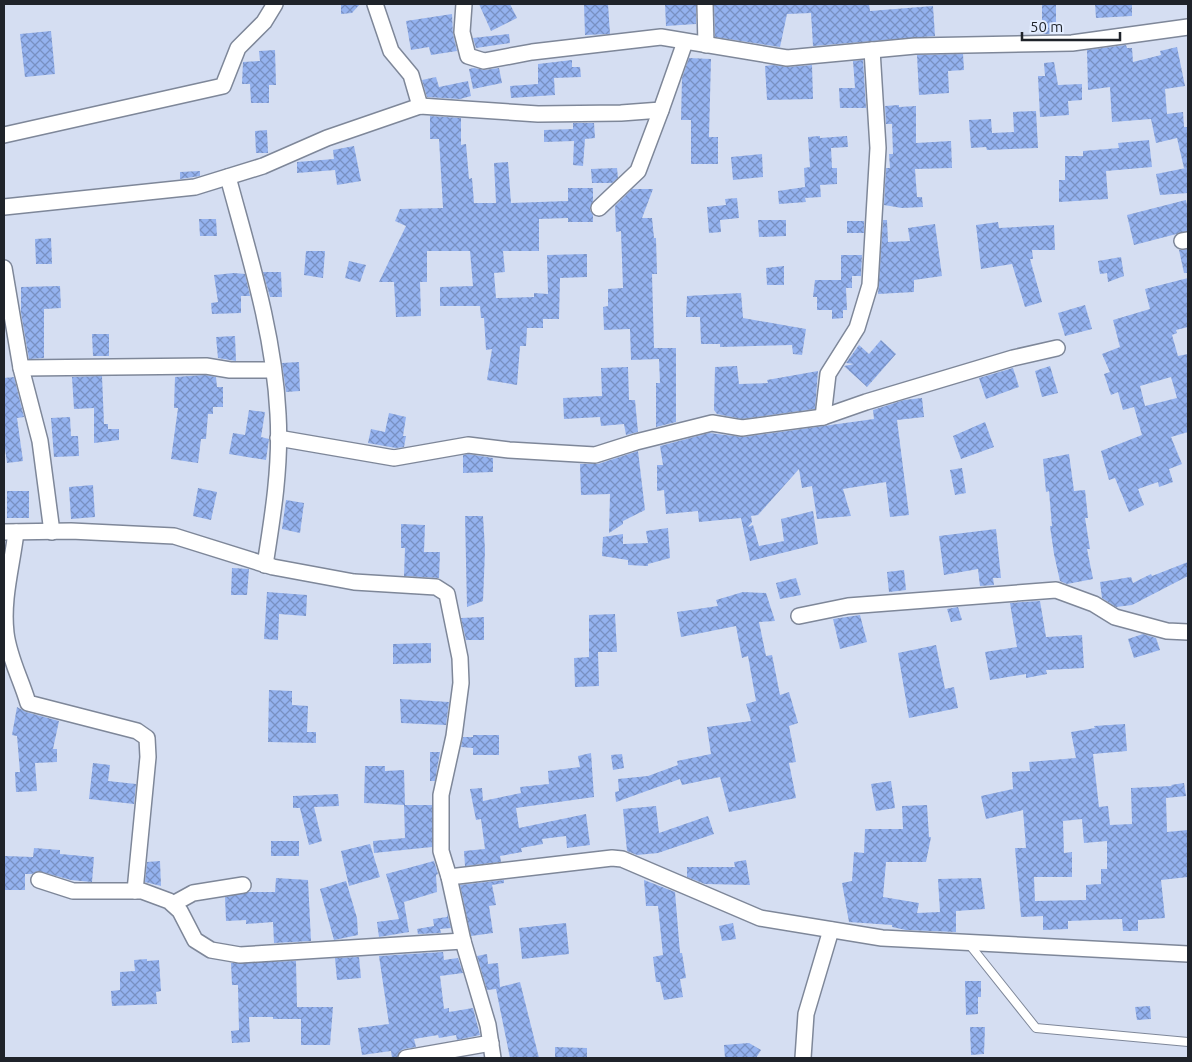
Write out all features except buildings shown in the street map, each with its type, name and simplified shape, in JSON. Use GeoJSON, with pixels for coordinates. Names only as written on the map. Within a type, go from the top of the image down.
{"type":"FeatureCollection","features":[{"type":"Feature","properties":{"kind":"street"},"geometry":{"type":"LineString","coordinates":[[4,134],[223,86],[238,48],[264,22],[275,4]]}},
{"type":"Feature","properties":{"kind":"street"},"geometry":{"type":"LineString","coordinates":[[375,4],[391,51],[411,75],[420,106]]}},
{"type":"Feature","properties":{"kind":"street"},"geometry":{"type":"LineString","coordinates":[[464,4],[462,32],[468,56],[484,61],[532,52],[662,37],[787,58],[872,50],[978,44],[1072,43],[1188,27]]}},
{"type":"Feature","properties":{"kind":"street"},"geometry":{"type":"LineString","coordinates":[[706,4],[706,45]]}},
{"type":"Feature","properties":{"kind":"street"},"geometry":{"type":"LineString","coordinates":[[599,208],[638,171],[685,42]]}},
{"type":"Feature","properties":{"kind":"street"},"geometry":{"type":"LineString","coordinates":[[823,417],[828,374],[857,328],[870,285],[878,148],[872,50]]}},
{"type":"Feature","properties":{"kind":"street"},"geometry":{"type":"LineString","coordinates":[[4,207],[195,187],[263,166],[327,138],[420,106],[538,114],[622,114],[660,110]]}},
{"type":"Feature","properties":{"kind":"street"},"geometry":{"type":"LineString","coordinates":[[228,177],[260,297],[273,370],[278,414],[275,502],[264,565]]}},
{"type":"Feature","properties":{"kind":"street"},"geometry":{"type":"LineString","coordinates":[[4,268],[21,368],[40,441],[52,532]]}},
{"type":"Feature","properties":{"kind":"street"},"geometry":{"type":"LineString","coordinates":[[278,438],[394,458],[468,444],[509,450],[595,454],[712,423],[742,428],[823,417],[866,402],[1013,358],[1057,348]]}},
{"type":"Feature","properties":{"kind":"street"},"geometry":{"type":"LineString","coordinates":[[21,368],[206,366],[230,370],[273,370]]}},
{"type":"Feature","properties":{"kind":"street"},"geometry":{"type":"LineString","coordinates":[[135,891],[147,738],[137,731],[28,703],[13,666],[6,634],[5,603],[10,532],[174,536],[264,565],[354,582],[442,589],[447,594],[460,658],[461,683],[454,736],[441,795],[441,851],[449,877],[463,941],[488,1025],[493,1058]]}},
{"type":"Feature","properties":{"kind":"street"},"geometry":{"type":"LineString","coordinates":[[799,616],[842,607],[1056,590],[1094,604],[1115,617],[1167,631],[1188,632]]}},
{"type":"Feature","properties":{"kind":"street"},"geometry":{"type":"LineString","coordinates":[[449,877],[612,858],[622,859],[760,918],[831,930],[882,938],[1188,954]]}},
{"type":"Feature","properties":{"kind":"street"},"geometry":{"type":"LineString","coordinates":[[39,880],[73,891],[135,891],[160,898],[173,904],[180,911],[195,940],[211,950],[240,955],[463,941]]}},
{"type":"Feature","properties":{"kind":"street"},"geometry":{"type":"LineString","coordinates":[[173,904],[194,893],[243,885]]}},
{"type":"Feature","properties":{"kind":"street"},"geometry":{"type":"LineString","coordinates":[[803,1058],[806,1014],[831,930]]}},
{"type":"Feature","properties":{"kind":"street"},"geometry":{"type":"LineString","coordinates":[[406,1058],[491,1043]]}},
{"type":"Feature","properties":{"kind":"lane"},"geometry":{"type":"LineString","coordinates":[[968,943],[1036,1028],[1188,1042]]}}]}
